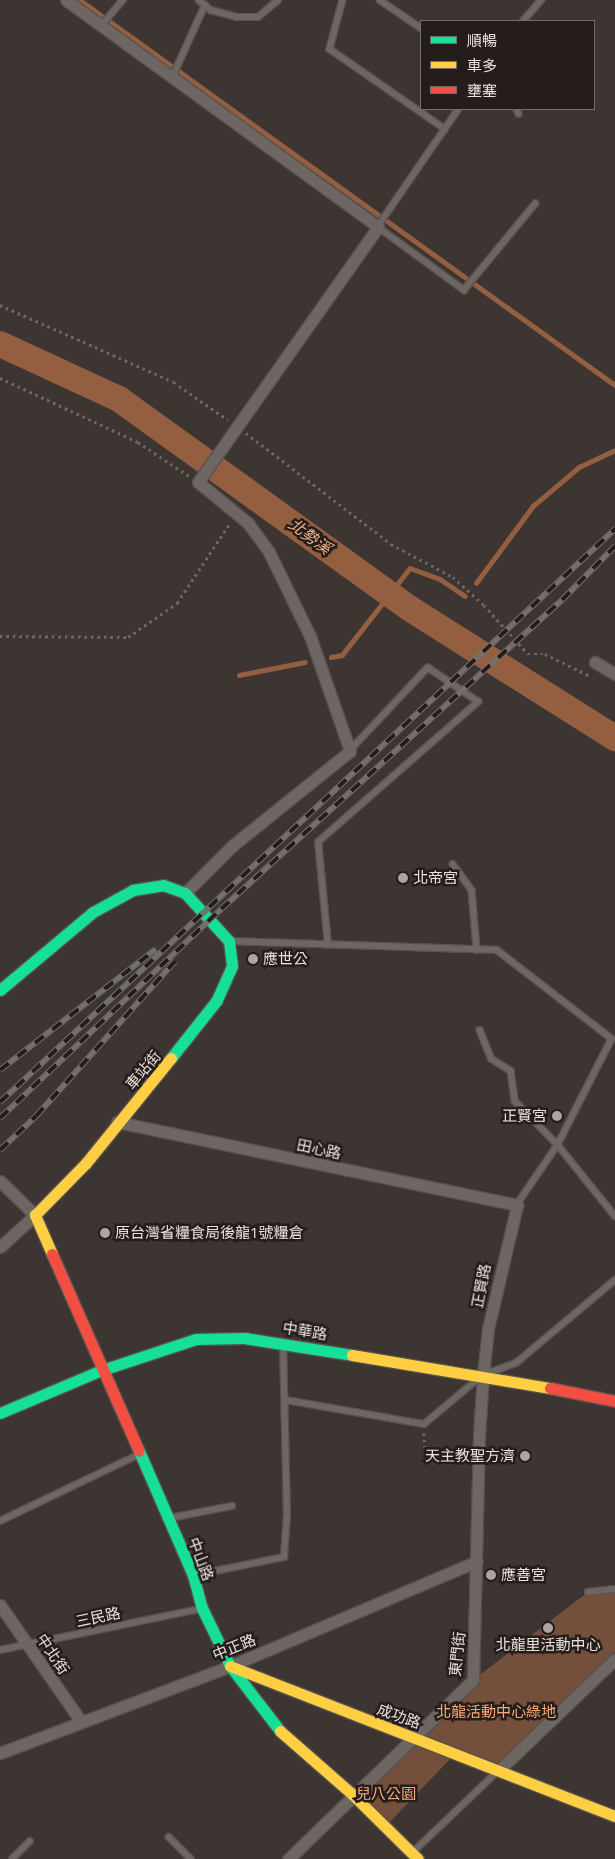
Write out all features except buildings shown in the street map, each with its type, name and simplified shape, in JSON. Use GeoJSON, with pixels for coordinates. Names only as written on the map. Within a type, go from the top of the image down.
{"type":"FeatureCollection","features":[{"type":"Feature","properties":{"kind":"street"},"geometry":{"type":"LineString","coordinates":[[66,0],[379,225],[198,482],[236,514],[269,552],[306,628],[350,751],[232,846],[185,893]]}},
{"type":"Feature","properties":{"kind":"street"},"geometry":{"type":"LineString","coordinates":[[595,662],[615,674]]}},
{"type":"Feature","properties":{"kind":"street"},"geometry":{"type":"LineString","coordinates":[[0,990],[92,912],[133,890],[163,885],[185,893],[229,941]]}},
{"type":"Feature","properties":{"kind":"street","name":"車站街"},"geometry":{"type":"LineString","coordinates":[[0,1247],[86,1163],[117,1122],[178,1051],[217,1000],[232,966],[229,941]]}},
{"type":"Feature","properties":{"kind":"street","name":"田心路"},"geometry":{"type":"LineString","coordinates":[[117,1122],[517,1205]]}},
{"type":"Feature","properties":{"kind":"street"},"geometry":{"type":"LineString","coordinates":[[0,1181],[34,1215]]}},
{"type":"Feature","properties":{"kind":"street","name":"正賢路"},"geometry":{"type":"LineString","coordinates":[[483,1375],[488,1329],[517,1205]]}},
{"type":"Feature","properties":{"kind":"street","name":"中山路"},"geometry":{"type":"LineString","coordinates":[[34,1215],[193,1575],[202,1608],[230,1666],[275,1728],[353,1795],[415,1856]]}},
{"type":"Feature","properties":{"kind":"street","name":"中華路"},"geometry":{"type":"LineString","coordinates":[[0,1413],[102,1370],[196,1339],[244,1338],[483,1375],[615,1401]]}},
{"type":"Feature","properties":{"kind":"street","name":"東門街"},"geometry":{"type":"LineString","coordinates":[[288,1859],[473,1680],[483,1375]]}},
{"type":"Feature","properties":{"kind":"street","name":"中正路"},"geometry":{"type":"LineString","coordinates":[[0,1753],[80,1720],[230,1666],[476,1561]]}},
{"type":"Feature","properties":{"kind":"street","name":"中北街"},"geometry":{"type":"LineString","coordinates":[[0,1605],[80,1720]]}},
{"type":"Feature","properties":{"kind":"street"},"geometry":{"type":"LineString","coordinates":[[500,1769],[615,1659]]}},
{"type":"Feature","properties":{"kind":"street","name":"成功路"},"geometry":{"type":"LineString","coordinates":[[230,1666],[500,1769],[615,1816]]}},
{"type":"Feature","properties":{"kind":"lane"},"geometry":{"type":"LineString","coordinates":[[101,25],[123,0]]}},
{"type":"Feature","properties":{"kind":"lane"},"geometry":{"type":"LineString","coordinates":[[199,0],[211,10],[237,17],[258,17],[278,0]]}},
{"type":"Feature","properties":{"kind":"lane"},"geometry":{"type":"LineString","coordinates":[[343,0],[330,50],[445,129]]}},
{"type":"Feature","properties":{"kind":"lane"},"geometry":{"type":"LineString","coordinates":[[380,0],[420,27]]}},
{"type":"Feature","properties":{"kind":"lane"},"geometry":{"type":"LineString","coordinates":[[524,20],[542,0]]}},
{"type":"Feature","properties":{"kind":"lane"},"geometry":{"type":"LineString","coordinates":[[173,76],[205,5]]}},
{"type":"Feature","properties":{"kind":"lane"},"geometry":{"type":"LineString","coordinates":[[458,110],[379,225],[464,290],[535,204]]}},
{"type":"Feature","properties":{"kind":"lane"},"geometry":{"type":"LineString","coordinates":[[328,944],[318,842],[478,702],[428,668],[350,751]]}},
{"type":"Feature","properties":{"kind":"lane"},"geometry":{"type":"LineString","coordinates":[[453,864],[472,890],[477,950]]}},
{"type":"Feature","properties":{"kind":"lane"},"geometry":{"type":"LineString","coordinates":[[229,941],[497,950],[612,1039],[558,1145],[517,1205]]}},
{"type":"Feature","properties":{"kind":"lane"},"geometry":{"type":"LineString","coordinates":[[480,1030],[492,1059],[511,1071],[516,1101],[558,1145],[615,1216]]}},
{"type":"Feature","properties":{"kind":"lane"},"geometry":{"type":"LineString","coordinates":[[286,1400],[424,1424],[483,1375],[516,1363],[615,1280]]}},
{"type":"Feature","properties":{"kind":"lane"},"geometry":{"type":"LineString","coordinates":[[193,1575],[284,1557],[288,1518],[283,1343]]}},
{"type":"Feature","properties":{"kind":"lane"},"geometry":{"type":"LineString","coordinates":[[0,1521],[140,1454]]}},
{"type":"Feature","properties":{"kind":"lane"},"geometry":{"type":"LineString","coordinates":[[168,1518],[232,1506]]}},
{"type":"Feature","properties":{"kind":"lane"},"geometry":{"type":"LineString","coordinates":[[588,1592],[615,1589]]}},
{"type":"Feature","properties":{"kind":"lane","name":"三民路"},"geometry":{"type":"LineString","coordinates":[[0,1650],[202,1608]]}},
{"type":"Feature","properties":{"kind":"lane"},"geometry":{"type":"LineString","coordinates":[[415,1856],[500,1769]]}},
{"type":"Feature","properties":{"kind":"lane"},"geometry":{"type":"LineString","coordinates":[[169,1836],[192,1859]]}},
{"type":"Feature","properties":{"kind":"lane"},"geometry":{"type":"LineString","coordinates":[[12,1859],[30,1841]]}},
{"type":"Feature","properties":{"kind":"path"},"geometry":{"type":"LineString","coordinates":[[0,305],[174,382],[237,427],[391,544],[453,577],[484,605],[528,654],[545,654],[598,679]]}},
{"type":"Feature","properties":{"kind":"path"},"geometry":{"type":"LineString","coordinates":[[0,378],[138,442],[198,482]]}},
{"type":"Feature","properties":{"kind":"path"},"geometry":{"type":"LineString","coordinates":[[0,636],[128,637],[177,603],[236,514]]}},
{"type":"Feature","properties":{"kind":"path"},"geometry":{"type":"LineString","coordinates":[[424,1424],[425,1447]]}},
{"type":"Feature","properties":{"kind":"green space","name":"北龍活動中心綠地"},"geometry":{"type":"Polygon","coordinates":[[[615,1589],[615,1652],[494,1767],[456,1753],[385,1827],[353,1795],[473,1680],[588,1592],[615,1589]]]}},
{"type":"Feature","properties":{"kind":"waterway"},"geometry":{"type":"LineString","coordinates":[[80,0],[615,385]]}},
{"type":"Feature","properties":{"kind":"waterway","name":"北勢溪"},"geometry":{"type":"LineString","coordinates":[[0,344],[119,399],[409,608],[615,738]]}},
{"type":"Feature","properties":{"kind":"waterway"},"geometry":{"type":"LineString","coordinates":[[476,583],[533,506],[579,467],[615,450]]}},
{"type":"Feature","properties":{"kind":"waterway","name":"北勢溪"},"geometry":{"type":"LineString","coordinates":[[331,657],[342,655],[410,568],[440,579],[465,596]]}},
{"type":"Feature","properties":{"kind":"waterway"},"geometry":{"type":"LineString","coordinates":[[239,675],[305,662]]}},
{"type":"Feature","properties":{"kind":"railway"},"geometry":{"type":"LineString","coordinates":[[0,1102],[615,529]]}},
{"type":"Feature","properties":{"kind":"railway"},"geometry":{"type":"LineString","coordinates":[[0,1118],[221,909],[562,600],[615,546]]}},
{"type":"Feature","properties":{"kind":"railway"},"geometry":{"type":"LineString","coordinates":[[0,1070],[156,949]]}},
{"type":"Feature","properties":{"kind":"railway"},"geometry":{"type":"LineString","coordinates":[[0,1150],[36,1116],[175,961]]}},
{"type":"Feature","properties":{"kind":"traffic: fast"},"geometry":{"type":"LineString","coordinates":[[0,990],[93,912],[133,890],[163,885],[185,893],[229,941],[232,966],[217,1000],[171,1058]]}},
{"type":"Feature","properties":{"kind":"traffic: fast"},"geometry":{"type":"LineString","coordinates":[[0,1413],[102,1370],[196,1339],[244,1338],[352,1355]]}},
{"type":"Feature","properties":{"kind":"traffic: fast"},"geometry":{"type":"LineString","coordinates":[[139,1451],[193,1575],[202,1608],[230,1666],[280,1731]]}},
{"type":"Feature","properties":{"kind":"traffic: slow"},"geometry":{"type":"LineString","coordinates":[[52,1254],[35,1215],[86,1163],[171,1058]]}},
{"type":"Feature","properties":{"kind":"traffic: slow"},"geometry":{"type":"LineString","coordinates":[[352,1355],[550,1388]]}},
{"type":"Feature","properties":{"kind":"traffic: slow"},"geometry":{"type":"LineString","coordinates":[[230,1666],[615,1816]]}},
{"type":"Feature","properties":{"kind":"traffic: slow"},"geometry":{"type":"LineString","coordinates":[[280,1731],[353,1795],[418,1859]]}},
{"type":"Feature","properties":{"kind":"traffic: jam"},"geometry":{"type":"LineString","coordinates":[[52,1254],[139,1451]]}},
{"type":"Feature","properties":{"kind":"traffic: jam"},"geometry":{"type":"LineString","coordinates":[[550,1388],[615,1401]]}},
{"type":"Feature","properties":{"kind":"place","name":"北帝宮"},"geometry":{"type":"Point","coordinates":[403,878]}},
{"type":"Feature","properties":{"kind":"place","name":"應世公"},"geometry":{"type":"Point","coordinates":[253,959]}},
{"type":"Feature","properties":{"kind":"place","name":"正賢宮"},"geometry":{"type":"Point","coordinates":[557,1116]}},
{"type":"Feature","properties":{"kind":"place","name":"原台灣省糧食局後龍1號糧倉"},"geometry":{"type":"Point","coordinates":[105,1233]}},
{"type":"Feature","properties":{"kind":"place","name":"天主教聖方濟"},"geometry":{"type":"Point","coordinates":[525,1456]}},
{"type":"Feature","properties":{"kind":"place","name":"應善宮"},"geometry":{"type":"Point","coordinates":[491,1575]}},
{"type":"Feature","properties":{"kind":"place","name":"北龍里活動中心"},"geometry":{"type":"Point","coordinates":[548,1628]}},
{"type":"Feature","properties":{"kind":"park label","name":"兒八公園"},"geometry":{"type":"Point","coordinates":[386,1794]}}]}
